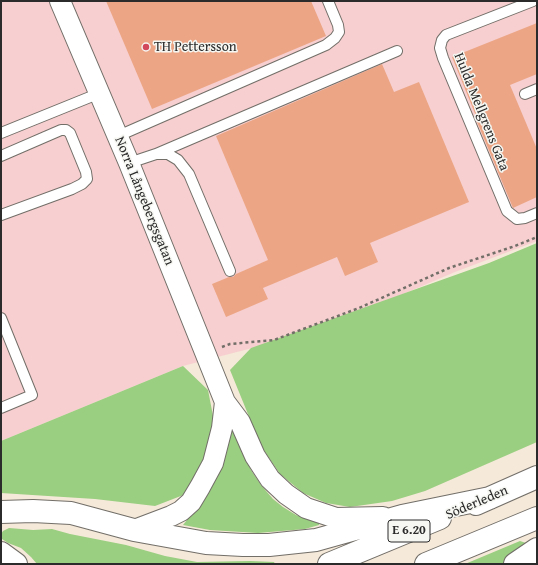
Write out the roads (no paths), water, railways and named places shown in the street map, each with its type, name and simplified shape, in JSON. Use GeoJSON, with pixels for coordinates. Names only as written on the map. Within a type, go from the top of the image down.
{"type":"FeatureCollection","features":[{"type":"Feature","properties":{"kind":"highway","name":"Söderleden"},"geometry":{"type":"LineString","coordinates":[[329,564],[490,498],[537,477]]}},
{"type":"Feature","properties":{"kind":"highway"},"geometry":{"type":"LineString","coordinates":[[1,512],[33,511],[71,513],[134,530],[206,543],[269,545],[316,540],[402,516],[490,498]]}},
{"type":"Feature","properties":{"kind":"highway","name":"E 6.20"},"geometry":{"type":"LineString","coordinates":[[426,564],[537,518]]}},
{"type":"Feature","properties":{"kind":"highway"},"geometry":{"type":"LineString","coordinates":[[515,564],[537,549]]}},
{"type":"Feature","properties":{"kind":"highway"},"geometry":{"type":"LineString","coordinates":[[1,553],[16,564]]}},
{"type":"Feature","properties":{"kind":"street","name":"Norra Långebergsgatan"},"geometry":{"type":"LineString","coordinates":[[65,2],[100,93],[225,402],[240,422],[255,456],[270,479],[286,494],[306,508],[336,518],[402,516]]}},
{"type":"Feature","properties":{"kind":"street","name":"Norra Långebergsgatan"},"geometry":{"type":"LineString","coordinates":[[134,530],[181,511],[191,502],[213,463],[222,428],[225,402]]}},
{"type":"Feature","properties":{"kind":"lane"},"geometry":{"type":"LineString","coordinates":[[118,136],[326,45],[336,38],[339,32],[338,25],[328,1]]}},
{"type":"Feature","properties":{"kind":"lane","name":"Hulda Mellgrens Gata"},"geometry":{"type":"LineString","coordinates":[[533,1],[446,35],[442,40],[440,48],[507,211],[517,219],[525,218],[537,213]]}},
{"type":"Feature","properties":{"kind":"lane"},"geometry":{"type":"LineString","coordinates":[[129,163],[156,154],[397,51]]}},
{"type":"Feature","properties":{"kind":"lane"},"geometry":{"type":"LineString","coordinates":[[525,94],[537,89]]}},
{"type":"Feature","properties":{"kind":"lane"},"geometry":{"type":"LineString","coordinates":[[1,133],[100,93]]}},
{"type":"Feature","properties":{"kind":"lane"},"geometry":{"type":"LineString","coordinates":[[1,156],[61,130],[66,130],[70,133],[86,172],[87,179],[82,184],[72,189],[1,214]]}},
{"type":"Feature","properties":{"kind":"lane"},"geometry":{"type":"LineString","coordinates":[[156,154],[168,154],[178,160],[189,174],[230,271]]}},
{"type":"Feature","properties":{"kind":"lane"},"geometry":{"type":"LineString","coordinates":[[1,318],[32,395],[1,408]]}},
{"type":"Feature","properties":{"kind":"place","name":"TH Pettersson"},"geometry":{"type":"Point","coordinates":[146,47]}}]}
